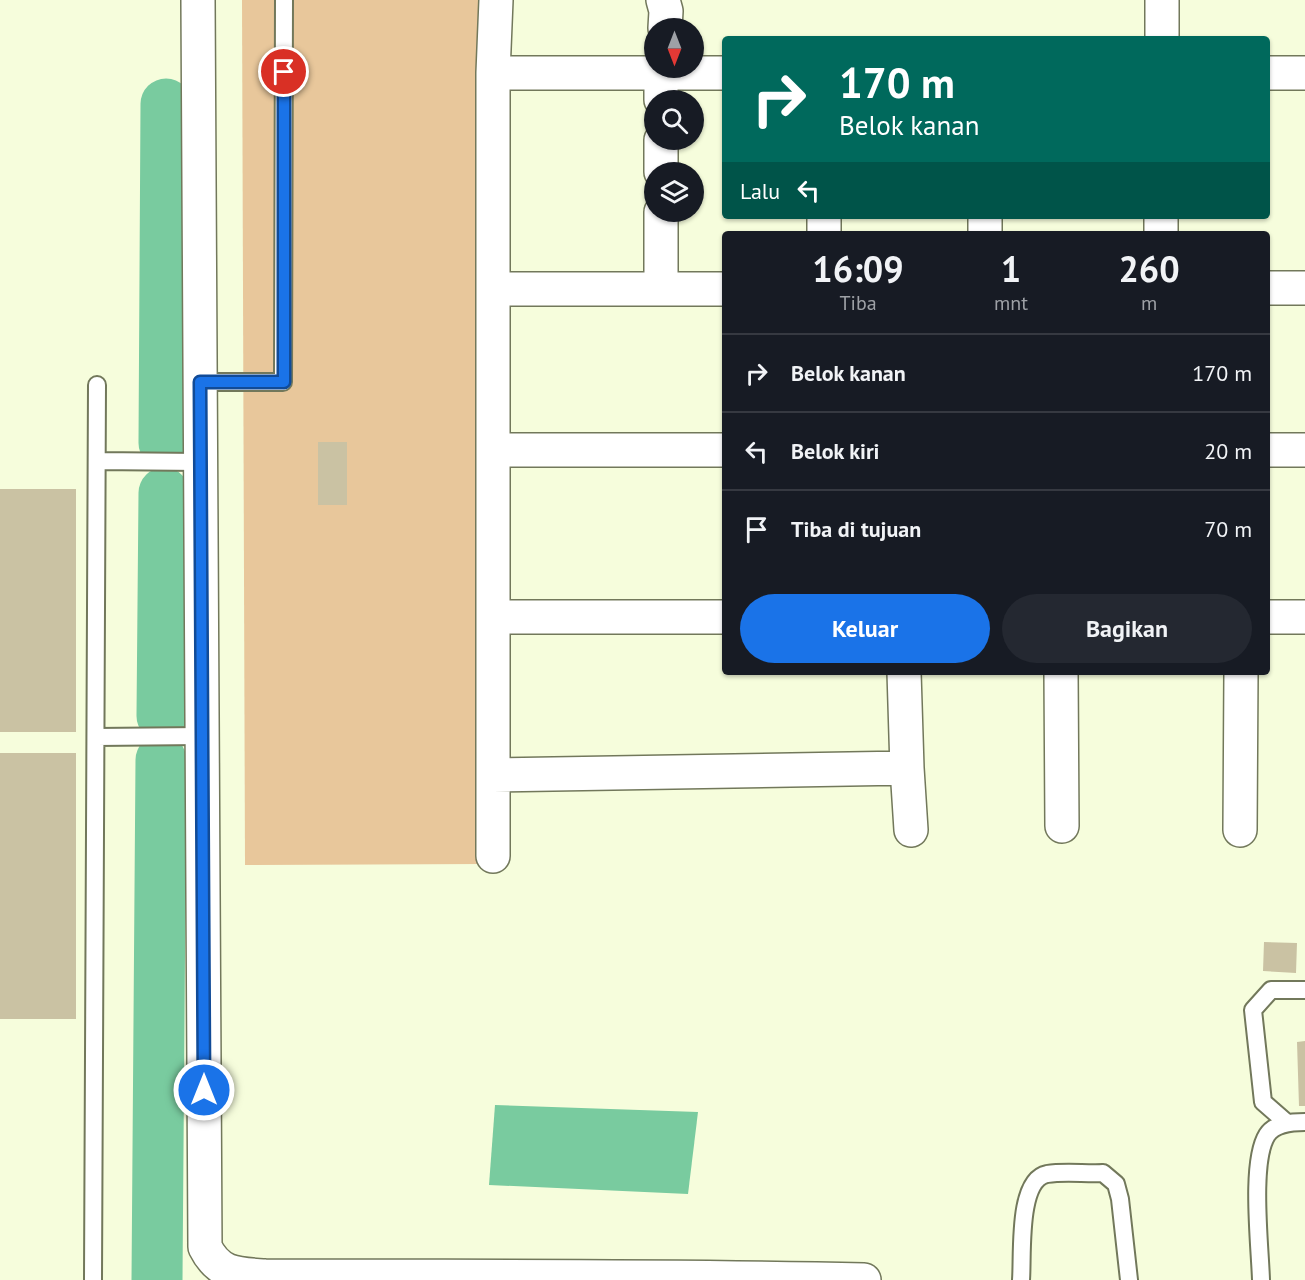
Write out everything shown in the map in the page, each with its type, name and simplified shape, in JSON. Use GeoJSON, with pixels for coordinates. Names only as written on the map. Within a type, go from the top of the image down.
{"type":"FeatureCollection","features":[{"type":"Feature","properties":{"kind":"street"},"geometry":{"type":"LineString","coordinates":[[198,0],[206,1247],[213,1262],[239,1274],[265,1275],[560,1278],[670,1275],[864,1280]]}},
{"type":"Feature","properties":{"kind":"street"},"geometry":{"type":"LineString","coordinates":[[493,856],[493,73],[496,0]]}},
{"type":"Feature","properties":{"kind":"street"},"geometry":{"type":"LineString","coordinates":[[663,0],[666,18]]}},
{"type":"Feature","properties":{"kind":"street"},"geometry":{"type":"LineString","coordinates":[[1161,36],[1162,0]]}},
{"type":"Feature","properties":{"kind":"street"},"geometry":{"type":"LineString","coordinates":[[493,73],[661,80],[722,73]]}},
{"type":"Feature","properties":{"kind":"street"},"geometry":{"type":"LineString","coordinates":[[1270,73],[1305,73]]}},
{"type":"Feature","properties":{"kind":"street"},"geometry":{"type":"LineString","coordinates":[[661,222],[661,289]]}},
{"type":"Feature","properties":{"kind":"street"},"geometry":{"type":"LineString","coordinates":[[1270,288],[1305,288]]}},
{"type":"Feature","properties":{"kind":"street"},"geometry":{"type":"LineString","coordinates":[[493,289],[722,289]]}},
{"type":"Feature","properties":{"kind":"street"},"geometry":{"type":"LineString","coordinates":[[493,450],[722,450]]}},
{"type":"Feature","properties":{"kind":"street"},"geometry":{"type":"LineString","coordinates":[[1270,450],[1305,450]]}},
{"type":"Feature","properties":{"kind":"street"},"geometry":{"type":"LineString","coordinates":[[493,617],[722,617]]}},
{"type":"Feature","properties":{"kind":"street"},"geometry":{"type":"LineString","coordinates":[[1270,617],[1305,617]]}},
{"type":"Feature","properties":{"kind":"street"},"geometry":{"type":"LineString","coordinates":[[904,675],[911,830]]}},
{"type":"Feature","properties":{"kind":"street"},"geometry":{"type":"LineString","coordinates":[[1061,675],[1062,826]]}},
{"type":"Feature","properties":{"kind":"street"},"geometry":{"type":"LineString","coordinates":[[1240,830],[1241,675]]}},
{"type":"Feature","properties":{"kind":"street"},"geometry":{"type":"LineString","coordinates":[[493,775],[907,768]]}},
{"type":"Feature","properties":{"kind":"lane"},"geometry":{"type":"LineString","coordinates":[[200,382],[284,382],[284,0]]}},
{"type":"Feature","properties":{"kind":"lane"},"geometry":{"type":"LineString","coordinates":[[93,1279],[97,385]]}},
{"type":"Feature","properties":{"kind":"lane"},"geometry":{"type":"LineString","coordinates":[[97,461],[200,462]]}},
{"type":"Feature","properties":{"kind":"lane"},"geometry":{"type":"LineString","coordinates":[[96,737],[202,736]]}},
{"type":"Feature","properties":{"kind":"lane"},"geometry":{"type":"LineString","coordinates":[[1286,1122],[1263,1102],[1253,1010],[1271,990],[1305,990]]}},
{"type":"Feature","properties":{"kind":"lane"},"geometry":{"type":"LineString","coordinates":[[1261,1280],[1258,1157],[1268,1133],[1286,1122],[1305,1122]]}},
{"type":"Feature","properties":{"kind":"lane"},"geometry":{"type":"LineString","coordinates":[[1021,1280],[1026,1198],[1035,1180],[1047,1174],[1103,1173],[1116,1184],[1120,1199],[1129,1280]]}},
{"type":"Feature","properties":{"kind":"shaded area"},"geometry":{"type":"Polygon","coordinates":[[[242,0],[481,0],[484,864],[245,865],[242,0]]]}},
{"type":"Feature","properties":{"kind":"shaded area"},"geometry":{"type":"Polygon","coordinates":[[[495,1105],[698,1112],[688,1194],[489,1185],[495,1105]]]}},
{"type":"Feature","properties":{"kind":"building"},"geometry":{"type":"Polygon","coordinates":[[[318,442],[347,442],[347,505],[318,505],[318,442]]]}},
{"type":"Feature","properties":{"kind":"building"},"geometry":{"type":"Polygon","coordinates":[[[0,489],[76,489],[76,732],[0,732],[0,489]]]}},
{"type":"Feature","properties":{"kind":"building"},"geometry":{"type":"Polygon","coordinates":[[[0,753],[76,753],[76,1019],[0,1019],[0,753]]]}},
{"type":"Feature","properties":{"kind":"building"},"geometry":{"type":"Polygon","coordinates":[[[1264,942],[1297,943],[1296,973],[1263,971],[1264,942]]]}},
{"type":"Feature","properties":{"kind":"building"},"geometry":{"type":"Polygon","coordinates":[[[1305,1041],[1305,1106],[1299,1106],[1297,1042],[1305,1041]]]}},
{"type":"Feature","properties":{"kind":"waterway"},"geometry":{"type":"LineString","coordinates":[[164,443],[166,104]]}},
{"type":"Feature","properties":{"kind":"waterway"},"geometry":{"type":"LineString","coordinates":[[162,716],[164,493]]}},
{"type":"Feature","properties":{"kind":"waterway"},"geometry":{"type":"LineString","coordinates":[[157,1280],[161,760]]}},
{"type":"Feature","properties":{"kind":"route"},"geometry":{"type":"LineString","coordinates":[[204,1090],[200,382],[284,382],[284,72]]}}]}
